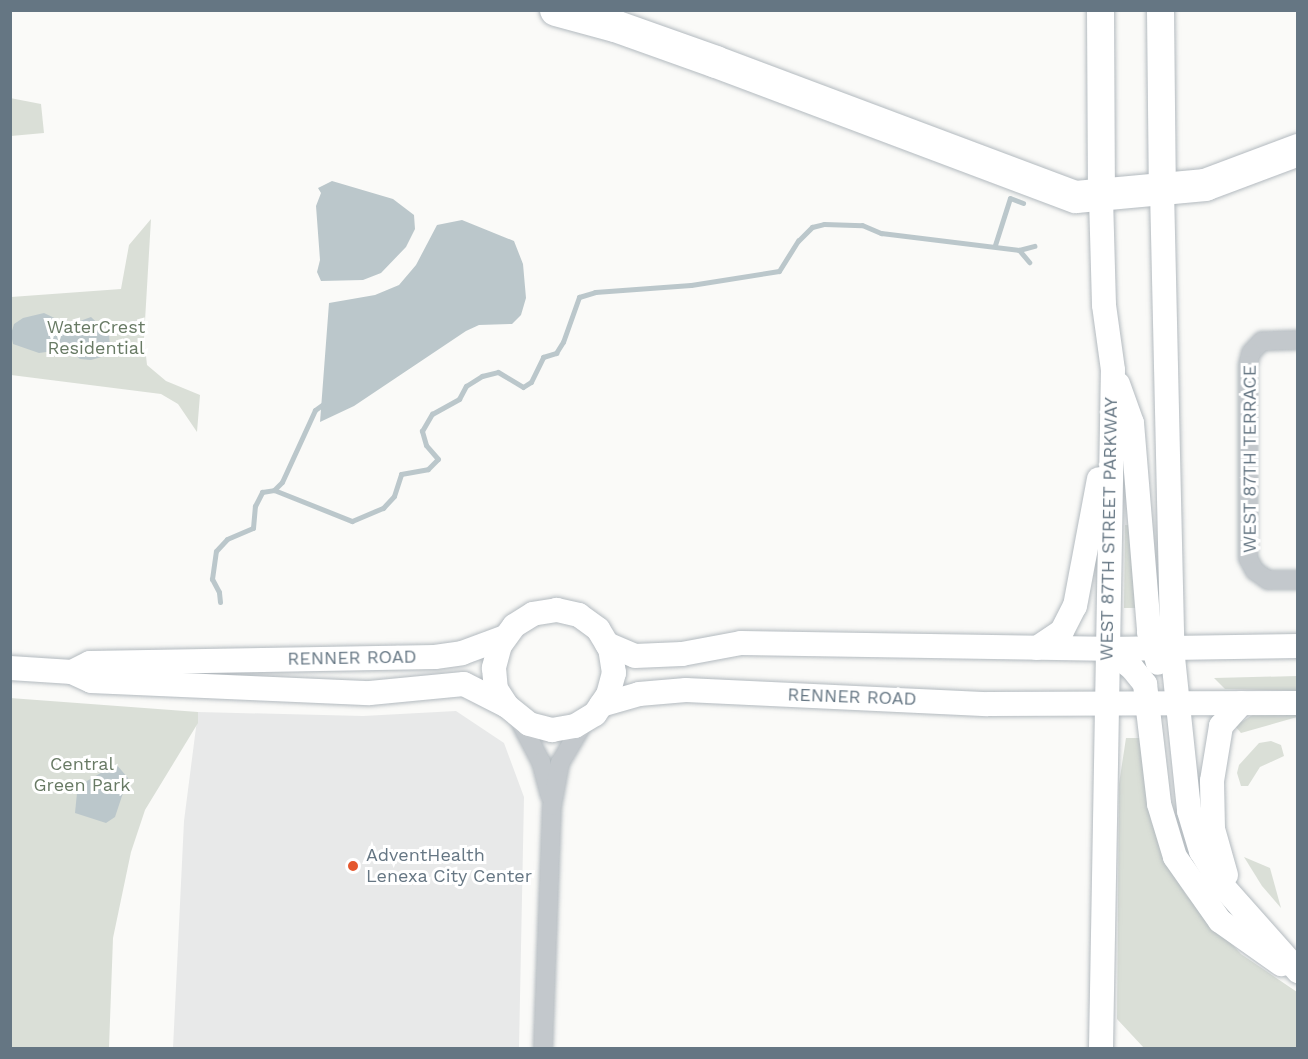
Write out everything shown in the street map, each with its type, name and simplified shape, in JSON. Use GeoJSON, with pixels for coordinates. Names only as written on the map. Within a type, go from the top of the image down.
{"type":"FeatureCollection","features":[{"type":"Feature","properties":{"kind":"highway"},"geometry":{"type":"LineString","coordinates":[[556,10],[615,26],[716,62],[1076,197],[1205,185],[1298,150]]}},
{"type":"Feature","properties":{"kind":"main road","name":"WEST 87TH STREET PARKWAY"},"geometry":{"type":"LineString","coordinates":[[1100,10],[1104,305],[1113,370],[1105,705],[1101,1048]]}},
{"type":"Feature","properties":{"kind":"main road"},"geometry":{"type":"LineString","coordinates":[[1160,10],[1163,648]]}},
{"type":"Feature","properties":{"kind":"main road"},"geometry":{"type":"LineString","coordinates":[[1113,370],[1132,423],[1147,611],[1163,648],[1175,704],[1189,811],[1201,851],[1238,907],[1294,968]]}},
{"type":"Feature","properties":{"kind":"main road"},"geometry":{"type":"LineString","coordinates":[[1037,648],[1062,631],[1075,606],[1112,409]]}},
{"type":"Feature","properties":{"kind":"main road","name":"RENNER ROAD"},"geometry":{"type":"LineString","coordinates":[[72,672],[90,663],[435,657],[462,653],[505,637],[514,626],[533,614],[557,610],[579,615],[598,629],[607,644],[614,673],[608,695],[594,712]]}},
{"type":"Feature","properties":{"kind":"main road"},"geometry":{"type":"LineString","coordinates":[[505,637],[494,668],[496,689],[512,712]]}},
{"type":"Feature","properties":{"kind":"main road","name":"RENNER ROAD"},"geometry":{"type":"LineString","coordinates":[[607,644],[635,656],[682,654],[741,643],[1107,649],[1298,646]]}},
{"type":"Feature","properties":{"kind":"main road"},"geometry":{"type":"LineString","coordinates":[[1107,649],[1145,684],[1159,804],[1179,864],[1220,921],[1240,938],[1294,968]]}},
{"type":"Feature","properties":{"kind":"main road","name":"RENNER ROAD"},"geometry":{"type":"LineString","coordinates":[[10,668],[72,672],[91,681],[370,693],[464,684],[512,712],[552,730],[574,726],[594,712],[639,694],[686,690],[1105,705],[1298,703]]}},
{"type":"Feature","properties":{"kind":"main road"},"geometry":{"type":"LineString","coordinates":[[1242,703],[1226,716],[1218,738],[1212,782],[1214,829],[1226,874],[1274,934],[1294,968]]}},
{"type":"Feature","properties":{"kind":"street","name":"WEST 87TH TERRACE"},"geometry":{"type":"LineString","coordinates":[[1298,340],[1270,339],[1256,346],[1248,365],[1248,558],[1255,571],[1268,580],[1298,580]]}},
{"type":"Feature","properties":{"kind":"street"},"geometry":{"type":"LineString","coordinates":[[512,712],[541,762],[552,806]]}},
{"type":"Feature","properties":{"kind":"street"},"geometry":{"type":"LineString","coordinates":[[543,1048],[552,806],[560,763],[594,712]]}},
{"type":"Feature","properties":{"kind":"shaded area"},"geometry":{"type":"Polygon","coordinates":[[[332,181],[393,199],[414,215],[415,229],[406,247],[381,273],[363,280],[321,281],[317,272],[320,260],[316,206],[321,193],[318,188],[332,181]]]}},
{"type":"Feature","properties":{"kind":"shaded area"},"geometry":{"type":"Polygon","coordinates":[[[462,220],[514,241],[523,264],[526,298],[521,315],[512,324],[479,325],[466,331],[354,406],[320,422],[329,303],[375,295],[399,285],[416,265],[437,225],[462,220]]]}},
{"type":"Feature","properties":{"kind":"shaded area"},"geometry":{"type":"Polygon","coordinates":[[[44,313],[69,325],[91,317],[109,334],[110,348],[105,356],[91,360],[80,359],[68,349],[39,353],[13,344],[11,334],[14,324],[23,318],[44,313]]]}},
{"type":"Feature","properties":{"kind":"shaded area","name":"AdventHealth Lenexa City Center"},"geometry":{"type":"Polygon","coordinates":[[[456,711],[504,743],[524,797],[519,1048],[173,1048],[184,821],[198,712],[363,716],[456,711]]]}},
{"type":"Feature","properties":{"kind":"shaded area"},"geometry":{"type":"Polygon","coordinates":[[[116,764],[128,778],[115,817],[106,823],[75,813],[77,793],[87,781],[116,764]]]}},
{"type":"Feature","properties":{"kind":"green space"},"geometry":{"type":"Polygon","coordinates":[[[10,98],[41,104],[44,133],[11,136],[10,98]]]}},
{"type":"Feature","properties":{"kind":"green space","name":"WaterCrest Residential"},"geometry":{"type":"Polygon","coordinates":[[[151,219],[144,338],[147,365],[166,381],[200,395],[197,432],[178,404],[161,394],[11,375],[11,297],[121,289],[129,245],[151,219]]]}},
{"type":"Feature","properties":{"kind":"green space"},"geometry":{"type":"Polygon","coordinates":[[[1125,525],[1129,525],[1135,608],[1124,608],[1125,525]]]}},
{"type":"Feature","properties":{"kind":"green space"},"geometry":{"type":"Polygon","coordinates":[[[1297,676],[1297,691],[1225,689],[1214,678],[1297,676]]]}},
{"type":"Feature","properties":{"kind":"green space","name":"Central Green Park"},"geometry":{"type":"Polygon","coordinates":[[[10,698],[198,712],[198,723],[145,810],[131,852],[113,938],[109,1048],[11,1048],[10,698]]]}},
{"type":"Feature","properties":{"kind":"green space"},"geometry":{"type":"Polygon","coordinates":[[[1297,713],[1297,717],[1241,733],[1235,726],[1254,714],[1297,713]]]}},
{"type":"Feature","properties":{"kind":"green space"},"geometry":{"type":"Polygon","coordinates":[[[1126,738],[1143,738],[1151,821],[1172,872],[1186,895],[1241,954],[1297,992],[1297,1048],[1144,1048],[1117,1019],[1119,784],[1126,738]]]}},
{"type":"Feature","properties":{"kind":"green space"},"geometry":{"type":"Polygon","coordinates":[[[1271,741],[1281,745],[1284,756],[1260,767],[1248,786],[1241,786],[1237,773],[1239,765],[1259,743],[1271,741]]]}},
{"type":"Feature","properties":{"kind":"green space"},"geometry":{"type":"Polygon","coordinates":[[[1244,857],[1270,868],[1281,908],[1262,886],[1244,857]]]}},
{"type":"Feature","properties":{"kind":"waterway"},"geometry":{"type":"LineString","coordinates":[[995,245],[1010,198],[1023,203]]}},
{"type":"Feature","properties":{"kind":"waterway"},"geometry":{"type":"LineString","coordinates":[[274,490],[352,521],[383,508],[394,496],[401,474],[428,469],[438,459],[426,445],[422,431],[432,414],[459,399],[466,386],[482,376],[498,372],[523,387],[531,382],[543,357],[556,353],[563,342],[579,297],[595,292],[691,285],[779,271],[798,241],[812,227],[824,224],[862,225],[881,233],[1019,250],[1034,246]]}},
{"type":"Feature","properties":{"kind":"waterway"},"geometry":{"type":"LineString","coordinates":[[1019,250],[1029,262]]}},
{"type":"Feature","properties":{"kind":"waterway"},"geometry":{"type":"LineString","coordinates":[[220,602],[219,592],[212,579],[216,551],[227,539],[253,528],[255,506],[262,492],[274,490],[282,482],[315,410],[322,405]]}},
{"type":"Feature","properties":{"kind":"place","name":"AdventHealth Lenexa City Center"},"geometry":{"type":"Point","coordinates":[353,866]}}]}
